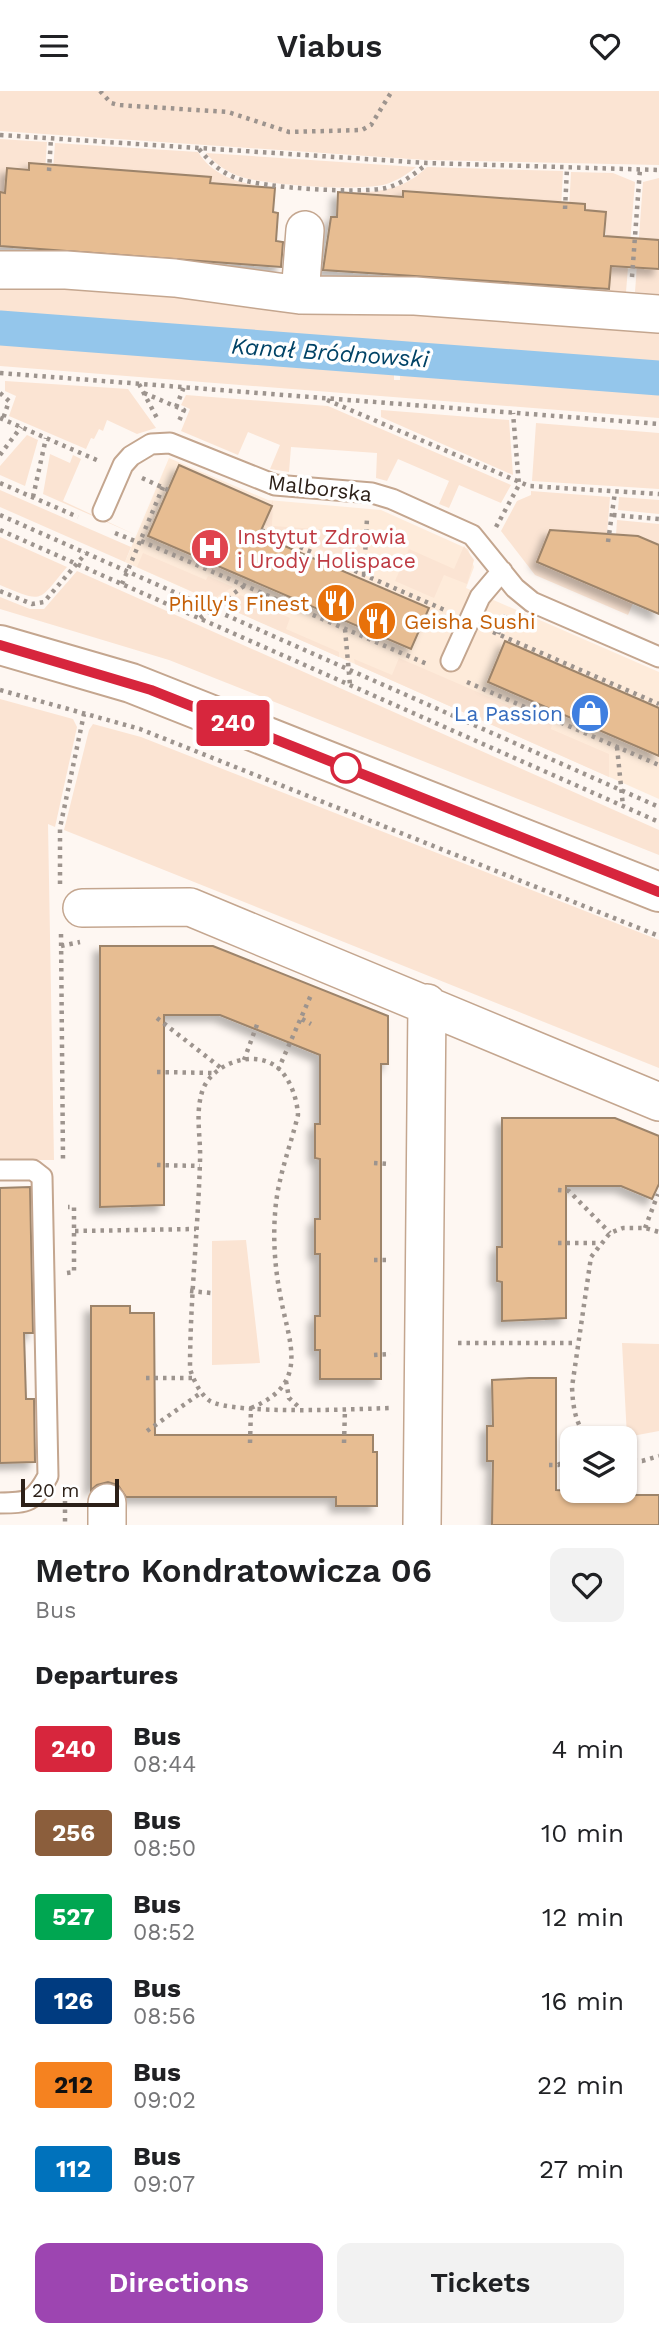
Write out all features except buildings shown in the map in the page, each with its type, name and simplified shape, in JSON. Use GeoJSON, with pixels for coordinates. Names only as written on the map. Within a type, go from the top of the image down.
{"type":"FeatureCollection","features":[{"type":"Feature","properties":{"kind":"street"},"geometry":{"type":"LineString","coordinates":[[300,295],[304,230]]}},
{"type":"Feature","properties":{"kind":"street"},"geometry":{"type":"LineString","coordinates":[[0,270],[66,270],[175,278],[300,295],[415,296],[659,314]]}},
{"type":"Feature","properties":{"kind":"street"},"geometry":{"type":"LineString","coordinates":[[0,645],[141,687],[659,892]]}},
{"type":"Feature","properties":{"kind":"street"},"geometry":{"type":"LineString","coordinates":[[84,923],[190,907],[427,1003],[659,1102]]}},
{"type":"Feature","properties":{"kind":"street"},"geometry":{"type":"LineString","coordinates":[[422,1525],[427,1003]]}},
{"type":"Feature","properties":{"kind":"lane","name":"Malborska"},"geometry":{"type":"LineString","coordinates":[[104,519],[121,470],[140,449],[157,443],[170,443],[275,485],[369,492],[392,499],[467,532],[517,590],[532,601],[659,657]]}},
{"type":"Feature","properties":{"kind":"lane"},"geometry":{"type":"LineString","coordinates":[[448,669],[480,597],[502,571]]}},
{"type":"Feature","properties":{"kind":"lane"},"geometry":{"type":"LineString","coordinates":[[0,1170],[33,1170],[42,1177],[48,1476],[37,1495],[24,1503],[0,1503]]}},
{"type":"Feature","properties":{"kind":"path"},"geometry":{"type":"LineString","coordinates":[[100,91],[111,103],[118,105],[228,112],[289,132],[362,130],[371,125],[392,91]]}},
{"type":"Feature","properties":{"kind":"path"},"geometry":{"type":"LineString","coordinates":[[0,135],[427,163],[659,170]]}},
{"type":"Feature","properties":{"kind":"path"},"geometry":{"type":"LineString","coordinates":[[49,171],[51,138]]}},
{"type":"Feature","properties":{"kind":"path"},"geometry":{"type":"LineString","coordinates":[[199,148],[219,169],[242,180],[323,188],[386,187],[406,180],[427,163]]}},
{"type":"Feature","properties":{"kind":"path"},"geometry":{"type":"LineString","coordinates":[[565,209],[567,167]]}},
{"type":"Feature","properties":{"kind":"path"},"geometry":{"type":"LineString","coordinates":[[632,278],[640,169]]}},
{"type":"Feature","properties":{"kind":"path"},"geometry":{"type":"LineString","coordinates":[[0,373],[659,424]]}},
{"type":"Feature","properties":{"kind":"path"},"geometry":{"type":"LineString","coordinates":[[139,384],[162,428]]}},
{"type":"Feature","properties":{"kind":"path"},"geometry":{"type":"LineString","coordinates":[[176,407],[184,387]]}},
{"type":"Feature","properties":{"kind":"path"},"geometry":{"type":"LineString","coordinates":[[0,393],[9,401],[1,418],[166,489],[122,584]]}},
{"type":"Feature","properties":{"kind":"path"},"geometry":{"type":"LineString","coordinates":[[323,398],[529,486],[659,494]]}},
{"type":"Feature","properties":{"kind":"path"},"geometry":{"type":"LineString","coordinates":[[502,539],[494,529],[519,483],[513,413]]}},
{"type":"Feature","properties":{"kind":"path"},"geometry":{"type":"LineString","coordinates":[[0,455],[21,427]]}},
{"type":"Feature","properties":{"kind":"path"},"geometry":{"type":"LineString","coordinates":[[33,497],[46,438]]}},
{"type":"Feature","properties":{"kind":"path"},"geometry":{"type":"LineString","coordinates":[[0,483],[80,517]]}},
{"type":"Feature","properties":{"kind":"path"},"geometry":{"type":"LineString","coordinates":[[364,575],[369,492]]}},
{"type":"Feature","properties":{"kind":"path"},"geometry":{"type":"LineString","coordinates":[[608,542],[615,492]]}},
{"type":"Feature","properties":{"kind":"path"},"geometry":{"type":"LineString","coordinates":[[0,515],[659,807]]}},
{"type":"Feature","properties":{"kind":"path"},"geometry":{"type":"LineString","coordinates":[[613,515],[659,519]]}},
{"type":"Feature","properties":{"kind":"path"},"geometry":{"type":"LineString","coordinates":[[104,519],[140,542],[345,629],[448,669],[659,765]]}},
{"type":"Feature","properties":{"kind":"path"},"geometry":{"type":"LineString","coordinates":[[0,530],[659,822]]}},
{"type":"Feature","properties":{"kind":"path"},"geometry":{"type":"LineString","coordinates":[[0,591],[32,604],[41,604],[86,553]]}},
{"type":"Feature","properties":{"kind":"path"},"geometry":{"type":"LineString","coordinates":[[199,618],[244,586]]}},
{"type":"Feature","properties":{"kind":"path"},"geometry":{"type":"LineString","coordinates":[[345,629],[350,685]]}},
{"type":"Feature","properties":{"kind":"path"},"geometry":{"type":"LineString","coordinates":[[0,690],[140,729],[659,936]]}},
{"type":"Feature","properties":{"kind":"path"},"geometry":{"type":"LineString","coordinates":[[60,828],[84,714]]}},
{"type":"Feature","properties":{"kind":"path"},"geometry":{"type":"LineString","coordinates":[[617,747],[623,806]]}},
{"type":"Feature","properties":{"kind":"path"},"geometry":{"type":"LineString","coordinates":[[61,946],[76,945],[84,923]]}},
{"type":"Feature","properties":{"kind":"path"},"geometry":{"type":"LineString","coordinates":[[157,1018],[221,1068]]}},
{"type":"Feature","properties":{"kind":"path"},"geometry":{"type":"LineString","coordinates":[[278,1070],[302,1019],[311,1024]]}},
{"type":"Feature","properties":{"kind":"path"},"geometry":{"type":"LineString","coordinates":[[244,1060],[258,1022]]}},
{"type":"Feature","properties":{"kind":"path"},"geometry":{"type":"LineString","coordinates":[[251,1408],[264,1403],[282,1386],[290,1367],[292,1337],[280,1296],[275,1211],[298,1115],[297,1101],[278,1070],[263,1061],[244,1060],[213,1073],[202,1090],[198,1113],[200,1166],[190,1291],[190,1369],[193,1378],[202,1392],[217,1404],[251,1408],[397,1408]]}},
{"type":"Feature","properties":{"kind":"path"},"geometry":{"type":"LineString","coordinates":[[157,1072],[213,1073]]}},
{"type":"Feature","properties":{"kind":"path"},"geometry":{"type":"LineString","coordinates":[[157,1165],[200,1166]]}},
{"type":"Feature","properties":{"kind":"path"},"geometry":{"type":"LineString","coordinates":[[558,1191],[569,1191],[610,1233]]}},
{"type":"Feature","properties":{"kind":"path"},"geometry":{"type":"LineString","coordinates":[[645,1228],[658,1194]]}},
{"type":"Feature","properties":{"kind":"path"},"geometry":{"type":"LineString","coordinates":[[64,1207],[74,1207],[75,1231],[74,1272],[64,1273]]}},
{"type":"Feature","properties":{"kind":"path"},"geometry":{"type":"LineString","coordinates":[[578,1426],[573,1406],[576,1343],[591,1257],[598,1243],[610,1233],[623,1228],[645,1228],[659,1232]]}},
{"type":"Feature","properties":{"kind":"path"},"geometry":{"type":"LineString","coordinates":[[75,1231],[196,1229]]}},
{"type":"Feature","properties":{"kind":"path"},"geometry":{"type":"LineString","coordinates":[[558,1243],[598,1243]]}},
{"type":"Feature","properties":{"kind":"path"},"geometry":{"type":"LineString","coordinates":[[190,1291],[211,1293]]}},
{"type":"Feature","properties":{"kind":"path"},"geometry":{"type":"LineString","coordinates":[[454,1336],[454,1343],[576,1343]]}},
{"type":"Feature","properties":{"kind":"path"},"geometry":{"type":"LineString","coordinates":[[286,1377],[289,1398],[302,1409]]}},
{"type":"Feature","properties":{"kind":"path"},"geometry":{"type":"LineString","coordinates":[[146,1378],[193,1378]]}},
{"type":"Feature","properties":{"kind":"path"},"geometry":{"type":"LineString","coordinates":[[147,1431],[202,1392]]}},
{"type":"Feature","properties":{"kind":"path"},"geometry":{"type":"LineString","coordinates":[[250,1443],[251,1408]]}},
{"type":"Feature","properties":{"kind":"path"},"geometry":{"type":"LineString","coordinates":[[344,1443],[345,1409]]}},
{"type":"Feature","properties":{"kind":"path"},"geometry":{"type":"LineString","coordinates":[[637,1461],[659,1457]]}},
{"type":"Feature","properties":{"kind":"path"},"geometry":{"type":"LineString","coordinates":[[549,1465],[560,1464]]}},
{"type":"Feature","properties":{"kind":"shaded area"},"geometry":{"type":"Polygon","coordinates":[[[0,91],[659,91],[659,165],[425,160],[0,131],[0,91]]]}},
{"type":"Feature","properties":{"kind":"shaded area"},"geometry":{"type":"Polygon","coordinates":[[[0,139],[47,142],[45,171],[29,163],[29,170],[7,168],[5,193],[0,192],[0,139]]]}},
{"type":"Feature","properties":{"kind":"shaded area"},"geometry":{"type":"Polygon","coordinates":[[[55,143],[198,152],[222,175],[275,188],[210,183],[211,178],[53,171],[55,143]]]}},
{"type":"Feature","properties":{"kind":"shaded area"},"geometry":{"type":"Polygon","coordinates":[[[206,153],[416,167],[383,185],[312,186],[241,177],[213,161],[206,153]]]}},
{"type":"Feature","properties":{"kind":"shaded area"},"geometry":{"type":"Polygon","coordinates":[[[427,167],[563,171],[561,209],[403,192],[403,197],[338,192],[386,190],[407,182],[427,167]]]}},
{"type":"Feature","properties":{"kind":"shaded area"},"geometry":{"type":"Polygon","coordinates":[[[571,172],[613,173],[635,182],[626,292],[609,291],[606,212],[585,210],[585,204],[569,209],[571,172]]]}},
{"type":"Feature","properties":{"kind":"shaded area"},"geometry":{"type":"Polygon","coordinates":[[[659,178],[659,294],[635,292],[643,182],[659,178]]]}},
{"type":"Feature","properties":{"kind":"shaded area"},"geometry":{"type":"Polygon","coordinates":[[[0,281],[659,325],[659,363],[0,312],[0,281]]]}},
{"type":"Feature","properties":{"kind":"shaded area"},"geometry":{"type":"Polygon","coordinates":[[[0,343],[394,373],[394,380],[400,380],[400,373],[659,393],[659,418],[0,366],[0,343]]]}},
{"type":"Feature","properties":{"kind":"shaded area"},"geometry":{"type":"Polygon","coordinates":[[[5,381],[128,389],[156,428],[137,434],[107,420],[103,431],[99,429],[86,449],[9,416],[16,396],[5,391],[5,381]]]}},
{"type":"Feature","properties":{"kind":"shaded area"},"geometry":{"type":"Polygon","coordinates":[[[186,395],[328,406],[511,485],[501,503],[459,485],[449,508],[439,504],[449,481],[398,459],[387,481],[376,478],[377,453],[291,447],[289,472],[270,469],[280,445],[248,432],[238,455],[181,431],[190,409],[181,405],[186,395]]]}},
{"type":"Feature","properties":{"kind":"shaded area"},"geometry":{"type":"Polygon","coordinates":[[[381,410],[509,420],[513,475],[381,417],[381,410]]]}},
{"type":"Feature","properties":{"kind":"shaded area"},"geometry":{"type":"Polygon","coordinates":[[[536,423],[659,433],[659,489],[532,481],[536,423]]]}},
{"type":"Feature","properties":{"kind":"shaded area"},"geometry":{"type":"Polygon","coordinates":[[[27,435],[38,440],[25,486],[0,475],[0,466],[27,435]]]}},
{"type":"Feature","properties":{"kind":"shaded area"},"geometry":{"type":"Polygon","coordinates":[[[50,454],[70,463],[73,455],[81,459],[63,501],[136,535],[43,494],[50,454]]]}},
{"type":"Feature","properties":{"kind":"shaded area"},"geometry":{"type":"Polygon","coordinates":[[[169,458],[268,500],[381,510],[468,549],[474,567],[466,588],[659,672],[659,799],[125,562],[169,458]]]}},
{"type":"Feature","properties":{"kind":"shaded area"},"geometry":{"type":"Polygon","coordinates":[[[0,490],[131,547],[125,562],[0,507],[0,490]]]}},
{"type":"Feature","properties":{"kind":"shaded area"},"geometry":{"type":"Polygon","coordinates":[[[531,491],[610,497],[607,534],[550,530],[537,562],[633,603],[628,615],[535,575],[501,531],[517,501],[531,495],[531,491]]]}},
{"type":"Feature","properties":{"kind":"shaded area"},"geometry":{"type":"Polygon","coordinates":[[[619,497],[659,500],[659,514],[618,510],[619,497]]]}},
{"type":"Feature","properties":{"kind":"shaded area"},"geometry":{"type":"Polygon","coordinates":[[[273,500],[272,526],[361,532],[359,566],[263,524],[273,500]]]}},
{"type":"Feature","properties":{"kind":"shaded area"},"geometry":{"type":"Polygon","coordinates":[[[617,520],[659,524],[659,545],[641,537],[616,535],[617,520]]]}},
{"type":"Feature","properties":{"kind":"shaded area"},"geometry":{"type":"Polygon","coordinates":[[[0,537],[67,567],[50,588],[39,596],[25,595],[0,585],[0,537]]]}},
{"type":"Feature","properties":{"kind":"shaded area"},"geometry":{"type":"Polygon","coordinates":[[[464,546],[474,560],[467,584],[444,575],[434,598],[395,581],[409,549],[454,569],[464,546]]]}},
{"type":"Feature","properties":{"kind":"shaded area"},"geometry":{"type":"Polygon","coordinates":[[[143,553],[206,580],[208,576],[233,587],[211,600],[137,567],[143,553]]]}},
{"type":"Feature","properties":{"kind":"shaded area"},"geometry":{"type":"Polygon","coordinates":[[[77,571],[659,830],[659,855],[169,660],[0,609],[0,597],[30,609],[44,609],[77,571]]]}},
{"type":"Feature","properties":{"kind":"shaded area"},"geometry":{"type":"Polygon","coordinates":[[[240,595],[290,618],[286,629],[339,652],[339,657],[225,607],[240,595]]]}},
{"type":"Feature","properties":{"kind":"shaded area"},"geometry":{"type":"Polygon","coordinates":[[[399,658],[552,724],[551,729],[609,754],[609,777],[355,664],[354,659],[392,675],[399,658]]]}},
{"type":"Feature","properties":{"kind":"shaded area"},"geometry":{"type":"Polygon","coordinates":[[[0,699],[73,719],[77,727],[55,827],[48,824],[54,1160],[0,1160],[0,699]]]}},
{"type":"Feature","properties":{"kind":"shaded area"},"geometry":{"type":"Polygon","coordinates":[[[93,724],[141,737],[659,940],[659,1068],[64,830],[89,730],[93,724]]]}},
{"type":"Feature","properties":{"kind":"shaded area"},"geometry":{"type":"Polygon","coordinates":[[[246,1240],[260,1363],[212,1365],[212,1241],[246,1240]]]}},
{"type":"Feature","properties":{"kind":"shaded area"},"geometry":{"type":"Polygon","coordinates":[[[622,1343],[659,1344],[659,1431],[637,1435],[637,1426],[626,1426],[622,1343]]]}},
{"type":"Feature","properties":{"kind":"waterway","name":"Kanał Bródnowski"},"geometry":{"type":"LineString","coordinates":[[0,328],[659,378]]}},
{"type":"Feature","properties":{"kind":"bus line","name":"240"},"geometry":{"type":"LineString","coordinates":[[0,645],[151,690],[659,892]]}},
{"type":"Feature","properties":{"kind":"place","name":"Instytut Zdrowia i Urody Holispace"},"geometry":{"type":"Point","coordinates":[210,548]}},
{"type":"Feature","properties":{"kind":"place","name":"Philly's Finest"},"geometry":{"type":"Point","coordinates":[336,603]}},
{"type":"Feature","properties":{"kind":"place","name":"Geisha Sushi"},"geometry":{"type":"Point","coordinates":[377,621]}},
{"type":"Feature","properties":{"kind":"place","name":"La Passion"},"geometry":{"type":"Point","coordinates":[590,713]}}]}
